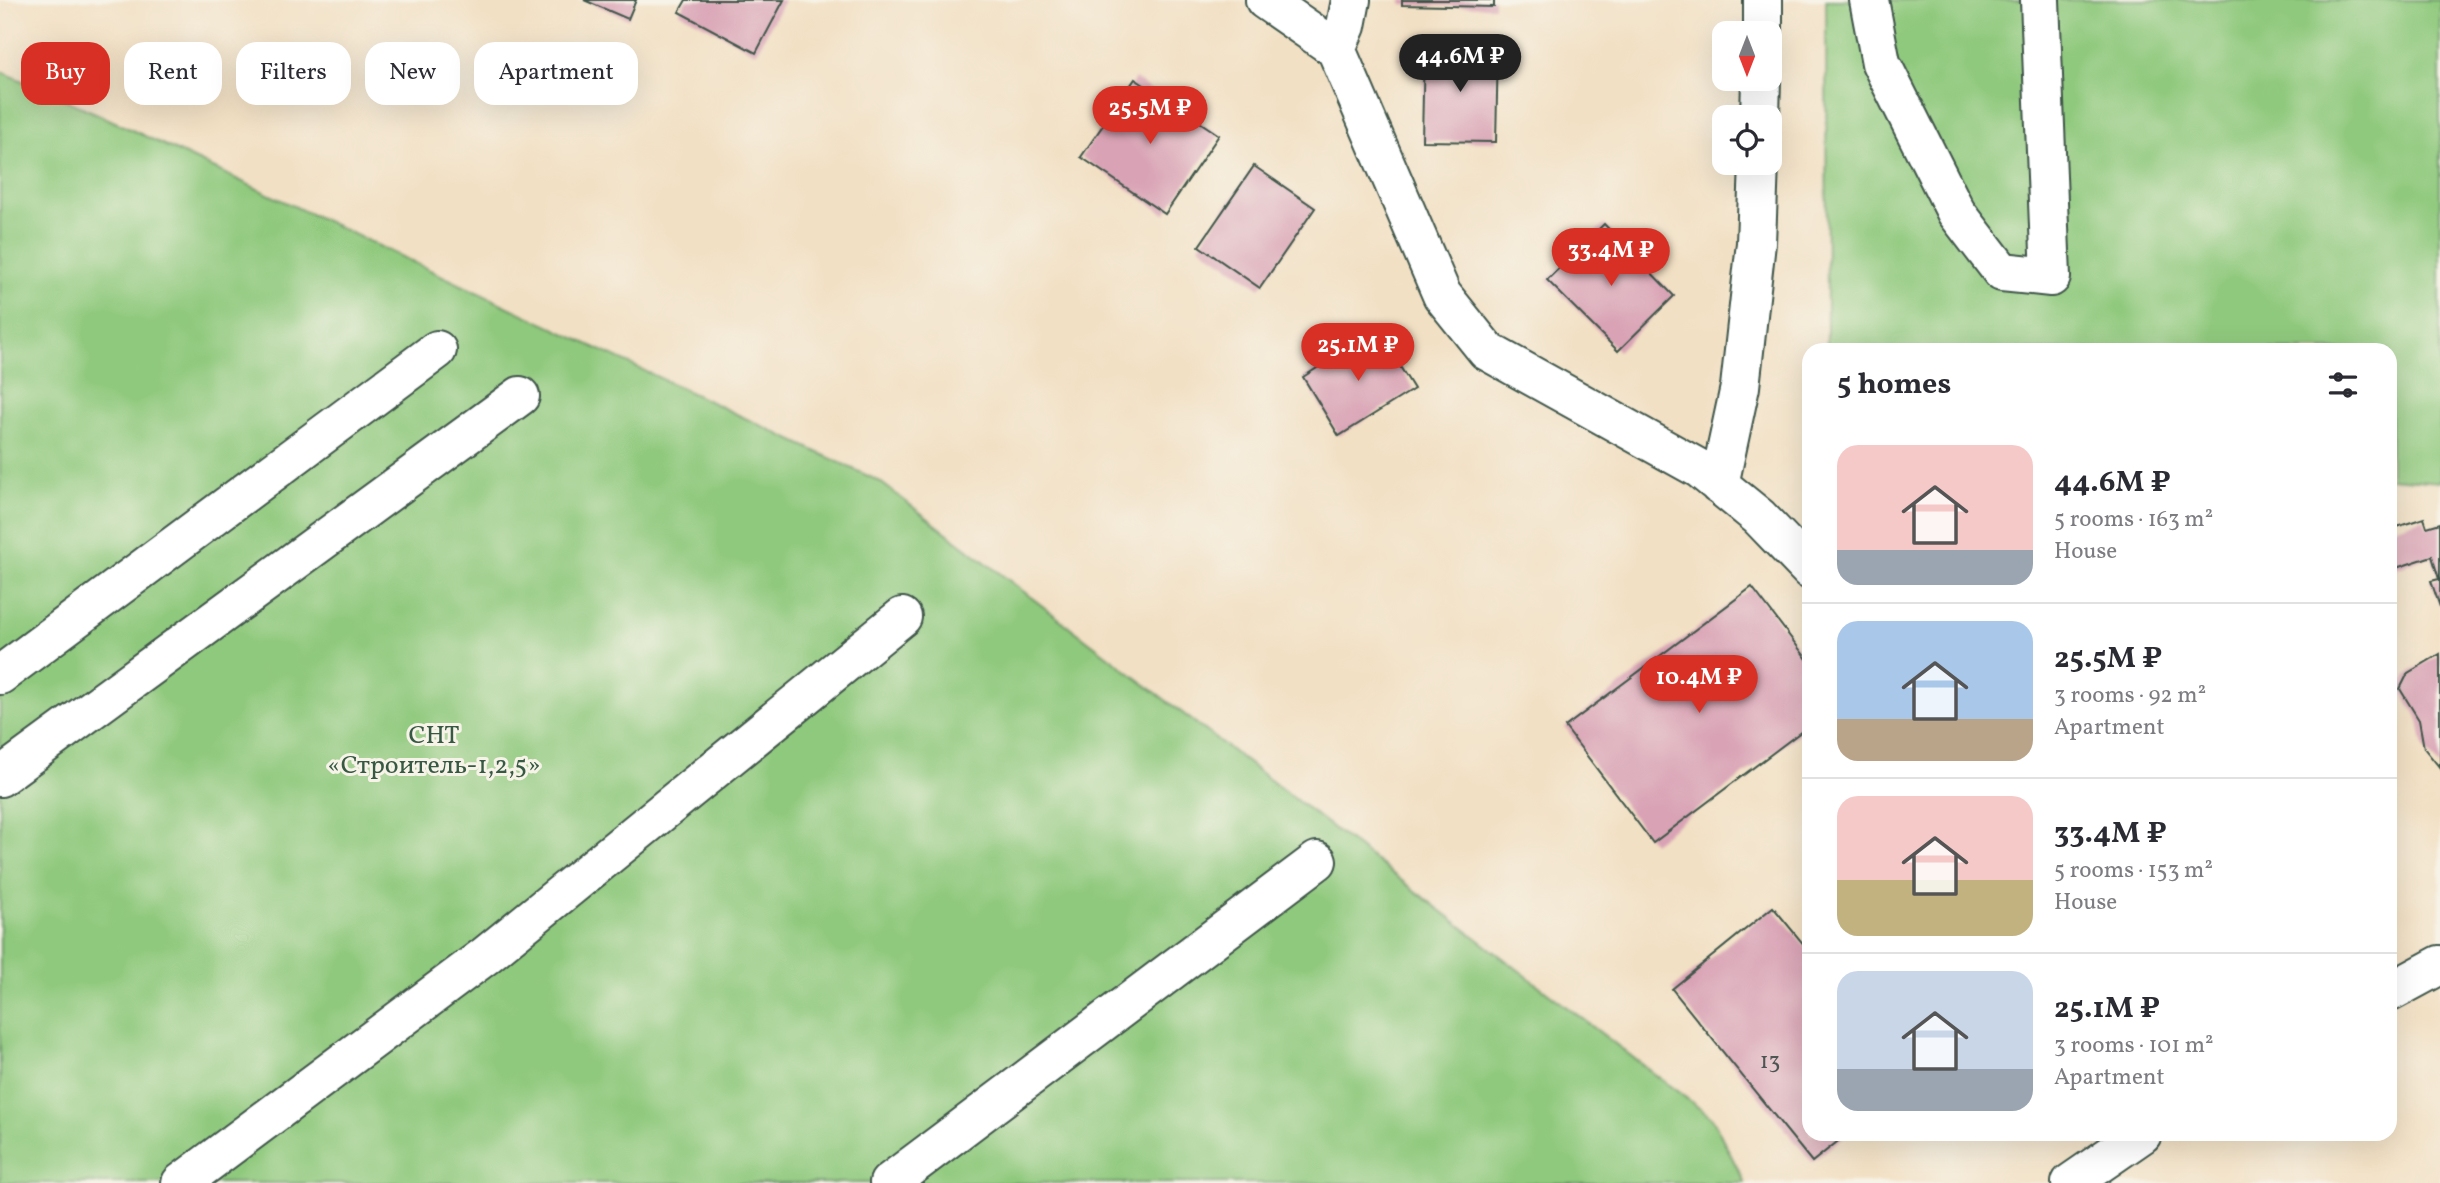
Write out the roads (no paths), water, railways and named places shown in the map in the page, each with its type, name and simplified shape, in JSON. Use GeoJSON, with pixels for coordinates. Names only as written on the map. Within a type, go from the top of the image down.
{"type":"FeatureCollection","features":[{"type":"Feature","properties":{"kind":"street"},"geometry":{"type":"LineString","coordinates":[[1265,0],[1336,49],[1442,295],[1488,351],[1700,469],[1759,517],[1802,562]]}},
{"type":"Feature","properties":{"kind":"street"},"geometry":{"type":"LineString","coordinates":[[1336,49],[1346,26],[1350,0]]}},
{"type":"Feature","properties":{"kind":"street"},"geometry":{"type":"LineString","coordinates":[[1763,0],[1763,21]]}},
{"type":"Feature","properties":{"kind":"street"},"geometry":{"type":"LineString","coordinates":[[1869,0],[1881,62],[1956,212],[2001,272],[2051,277],[2040,0]]}},
{"type":"Feature","properties":{"kind":"street"},"geometry":{"type":"LineString","coordinates":[[1719,485],[1740,387],[1756,243],[1759,175]]}},
{"type":"Feature","properties":{"kind":"street"},"geometry":{"type":"LineString","coordinates":[[0,676],[437,350]]}},
{"type":"Feature","properties":{"kind":"street"},"geometry":{"type":"LineString","coordinates":[[0,777],[520,396]]}},
{"type":"Feature","properties":{"kind":"street"},"geometry":{"type":"LineString","coordinates":[[181,1183],[485,956],[902,617]]}},
{"type":"Feature","properties":{"kind":"street"},"geometry":{"type":"LineString","coordinates":[[889,1183],[1317,861]]}},
{"type":"Feature","properties":{"kind":"street"},"geometry":{"type":"LineString","coordinates":[[2397,988],[2440,965]]}},
{"type":"Feature","properties":{"kind":"street"},"geometry":{"type":"LineString","coordinates":[[2071,1183],[2132,1141]]}},
{"type":"Feature","properties":{"kind":"park label","name":"СНТ «Строитель-1,2,5»"},"geometry":{"type":"Point","coordinates":[434,751]}}]}
